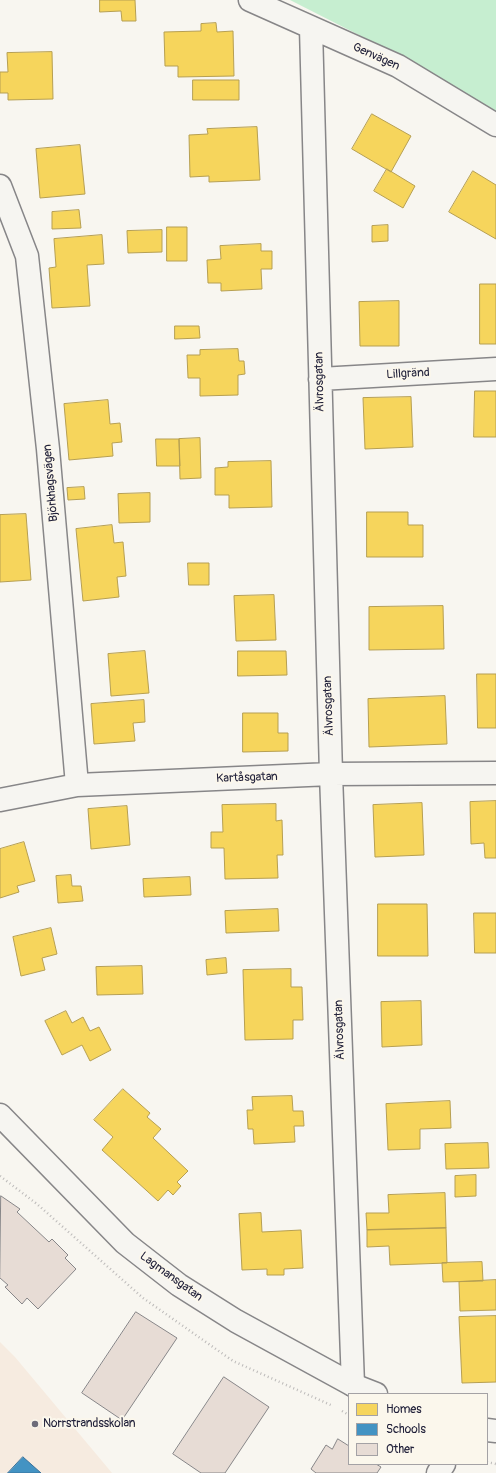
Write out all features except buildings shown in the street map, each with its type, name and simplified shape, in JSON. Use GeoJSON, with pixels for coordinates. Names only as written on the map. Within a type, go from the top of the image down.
{"type":"FeatureCollection","features":[{"type":"Feature","properties":{"kind":"street","name":"Genvägen"},"geometry":{"type":"LineString","coordinates":[[250,0],[398,66],[496,125]]}},
{"type":"Feature","properties":{"kind":"street","name":"Älvrosgatan"},"geometry":{"type":"LineString","coordinates":[[311,28],[331,774],[353,1384]]}},
{"type":"Feature","properties":{"kind":"street","name":"Björkhagsvägen"},"geometry":{"type":"LineString","coordinates":[[0,186],[26,256],[48,449],[77,785]]}},
{"type":"Feature","properties":{"kind":"street","name":"Lillgränd"},"geometry":{"type":"LineString","coordinates":[[320,378],[496,369]]}},
{"type":"Feature","properties":{"kind":"street","name":"Kartåsgatan"},"geometry":{"type":"LineString","coordinates":[[0,800],[77,785],[331,774],[496,773]]}},
{"type":"Feature","properties":{"kind":"street","name":"Lagmansgatan"},"geometry":{"type":"LineString","coordinates":[[0,1116],[125,1243],[179,1285],[236,1321],[353,1384],[374,1393]]}},
{"type":"Feature","properties":{"kind":"shaded area","name":"Norrstrandsskolan"},"geometry":{"type":"Polygon","coordinates":[[[0,1342],[15,1357],[112,1473],[0,1473],[0,1342]]]}},
{"type":"Feature","properties":{"kind":"green space"},"geometry":{"type":"Polygon","coordinates":[[[290,0],[496,0],[496,113],[418,65],[290,0]]]}},
{"type":"Feature","properties":{"kind":"place","name":"Norrstrandsskolan"},"geometry":{"type":"Point","coordinates":[35,1424]}}]}
